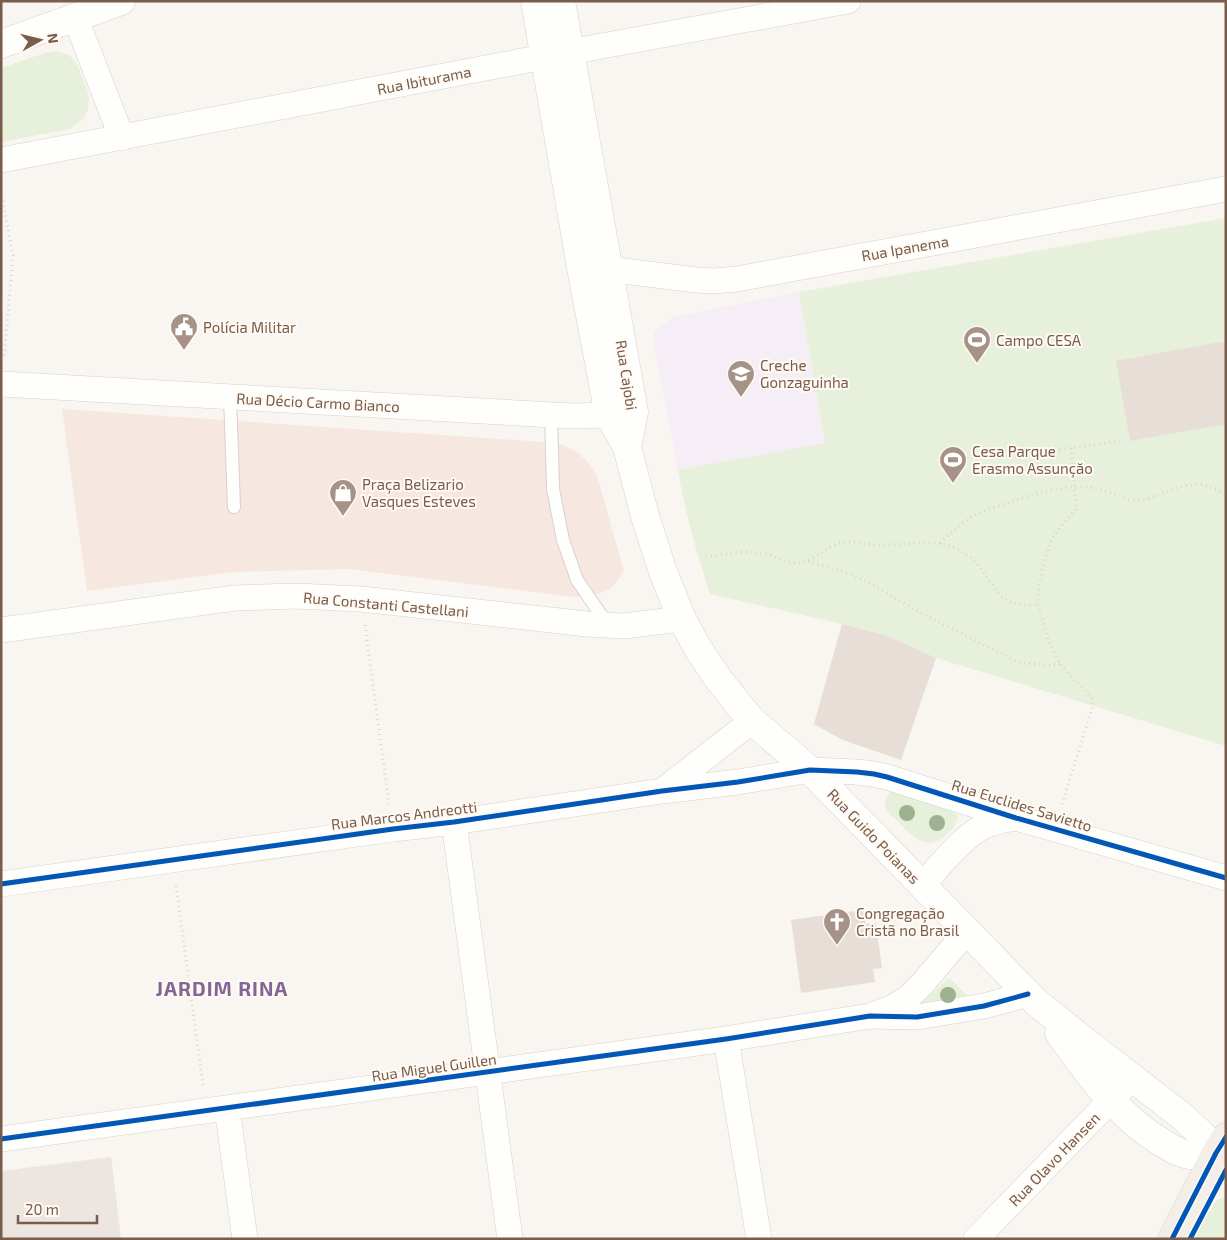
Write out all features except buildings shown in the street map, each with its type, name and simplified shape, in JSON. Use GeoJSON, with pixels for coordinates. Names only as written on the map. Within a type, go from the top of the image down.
{"type":"FeatureCollection","features":[{"type":"Feature","properties":{"kind":"main road"},"geometry":{"type":"LineString","coordinates":[[1,44],[121,1]]}},
{"type":"Feature","properties":{"kind":"main road","name":"Rua Cajobi"},"geometry":{"type":"LineString","coordinates":[[535,1],[582,273],[622,413]]}},
{"type":"Feature","properties":{"kind":"main road","name":"Rua Cajobi"},"geometry":{"type":"LineString","coordinates":[[561,1],[609,268],[622,413],[627,447]]}},
{"type":"Feature","properties":{"kind":"main road","name":"Rua Guido Poianas"},"geometry":{"type":"LineString","coordinates":[[627,447],[645,516],[663,572],[682,619],[697,647],[719,680],[752,722],[810,770],[1033,998],[1198,1130],[1209,1142],[1222,1150]]}},
{"type":"Feature","properties":{"kind":"main road","name":"Rua Guido Poianas"},"geometry":{"type":"LineString","coordinates":[[1033,998],[1110,1100],[1131,1121],[1152,1137],[1185,1154],[1200,1156],[1222,1150]]}},
{"type":"Feature","properties":{"kind":"main road"},"geometry":{"type":"LineString","coordinates":[[1172,1239],[1222,1150]]}},
{"type":"Feature","properties":{"kind":"street","name":"Rua Ibiturama"},"geometry":{"type":"LineString","coordinates":[[1,160],[848,1]]}},
{"type":"Feature","properties":{"kind":"street"},"geometry":{"type":"LineString","coordinates":[[75,17],[122,138]]}},
{"type":"Feature","properties":{"kind":"street","name":"Rua Ipanema"},"geometry":{"type":"LineString","coordinates":[[582,273],[609,268],[695,280],[737,279],[1226,189]]}},
{"type":"Feature","properties":{"kind":"street","name":"Rua Décio Carmo Bianco"},"geometry":{"type":"LineString","coordinates":[[2,384],[587,416],[622,413]]}},
{"type":"Feature","properties":{"kind":"street","name":"Rua Constanti Castellani"},"geometry":{"type":"LineString","coordinates":[[1,630],[235,598],[296,596],[361,599],[608,626],[624,626],[682,619]]}},
{"type":"Feature","properties":{"kind":"street","name":"Rua Marcos Andreotti"},"geometry":{"type":"LineString","coordinates":[[662,791],[752,722]]}},
{"type":"Feature","properties":{"kind":"street","name":"Rua Marcos Andreotti"},"geometry":{"type":"LineString","coordinates":[[1,884],[454,822],[662,791],[738,782],[810,770]]}},
{"type":"Feature","properties":{"kind":"street","name":"Rua Euclides Savietto"},"geometry":{"type":"LineString","coordinates":[[810,770],[866,773],[887,777],[1016,818],[1226,878]]}},
{"type":"Feature","properties":{"kind":"street","name":"Rua Euclides Savietto"},"geometry":{"type":"LineString","coordinates":[[922,886],[969,836],[982,827],[1016,818]]}},
{"type":"Feature","properties":{"kind":"street"},"geometry":{"type":"LineString","coordinates":[[454,822],[510,1239]]}},
{"type":"Feature","properties":{"kind":"street"},"geometry":{"type":"LineString","coordinates":[[870,1016],[908,998],[967,931]]}},
{"type":"Feature","properties":{"kind":"street"},"geometry":{"type":"LineString","coordinates":[[870,1016],[918,1017],[1033,998]]}},
{"type":"Feature","properties":{"kind":"street","name":"Rua Miguel Guillen"},"geometry":{"type":"LineString","coordinates":[[1,1139],[726,1039],[870,1016]]}},
{"type":"Feature","properties":{"kind":"street"},"geometry":{"type":"LineString","coordinates":[[726,1039],[759,1239]]}},
{"type":"Feature","properties":{"kind":"street","name":"Rua Olavo Hansen"},"geometry":{"type":"LineString","coordinates":[[976,1239],[1132,1078]]}},
{"type":"Feature","properties":{"kind":"street"},"geometry":{"type":"LineString","coordinates":[[217,1109],[245,1239]]}},
{"type":"Feature","properties":{"kind":"lane"},"geometry":{"type":"LineString","coordinates":[[230,397],[234,507]]}},
{"type":"Feature","properties":{"kind":"lane"},"geometry":{"type":"LineString","coordinates":[[551,414],[553,489],[563,540],[577,580],[608,626]]}},
{"type":"Feature","properties":{"kind":"path"},"geometry":{"type":"LineString","coordinates":[[1,191],[13,255],[2,384]]}},
{"type":"Feature","properties":{"kind":"path"},"geometry":{"type":"LineString","coordinates":[[1025,456],[1120,441]]}},
{"type":"Feature","properties":{"kind":"path"},"geometry":{"type":"LineString","coordinates":[[1055,828],[1093,705],[1090,695],[1060,664],[1050,642],[1038,605],[1039,584],[1053,538],[1076,509],[1071,448]]}},
{"type":"Feature","properties":{"kind":"path"},"geometry":{"type":"LineString","coordinates":[[940,543],[971,517],[989,509],[1045,491],[1070,487],[1090,487],[1130,500],[1145,500],[1183,486],[1202,484],[1226,495]]}},
{"type":"Feature","properties":{"kind":"path"},"geometry":{"type":"LineString","coordinates":[[706,558],[748,552],[766,554],[795,563],[807,561],[841,543],[853,541],[894,546],[920,542],[940,543],[954,547],[970,557],[983,570],[1004,599],[1021,605],[1038,605]]}},
{"type":"Feature","properties":{"kind":"path"},"geometry":{"type":"LineString","coordinates":[[807,561],[850,574],[868,582],[919,612],[1020,663],[1060,664]]}},
{"type":"Feature","properties":{"kind":"path"},"geometry":{"type":"LineString","coordinates":[[361,599],[393,829]]}},
{"type":"Feature","properties":{"kind":"path"},"geometry":{"type":"LineString","coordinates":[[172,860],[217,1109]]}},
{"type":"Feature","properties":{"kind":"shaded area","name":"Creche Gonzaguinha"},"geometry":{"type":"Polygon","coordinates":[[[799,292],[825,443],[678,470],[655,352],[653,335],[655,330],[673,317],[799,292]]]}},
{"type":"Feature","properties":{"kind":"shaded area","name":"Praça Belizario Vasques Esteves"},"geometry":{"type":"Polygon","coordinates":[[[62,409],[544,442],[563,445],[577,452],[587,461],[597,475],[624,571],[611,588],[598,594],[574,597],[349,569],[233,572],[87,591],[62,409]]]}},
{"type":"Feature","properties":{"kind":"shaded area"},"geometry":{"type":"Polygon","coordinates":[[[111,1157],[121,1239],[1,1239],[1,1171],[111,1157]]]}},
{"type":"Feature","properties":{"kind":"green space"},"geometry":{"type":"Polygon","coordinates":[[[56,51],[69,55],[77,64],[87,89],[89,97],[88,110],[83,119],[70,129],[1,142],[1,68],[56,51]]]}},
{"type":"Feature","properties":{"kind":"green space","name":"Cesa Parque Erasmo Assunçăo"},"geometry":{"type":"Polygon","coordinates":[[[1226,218],[1226,746],[936,658],[888,636],[710,594],[684,502],[678,470],[825,443],[799,292],[1226,218]]]}},
{"type":"Feature","properties":{"kind":"green space"},"geometry":{"type":"Polygon","coordinates":[[[891,792],[900,792],[952,809],[958,816],[956,823],[941,839],[927,843],[921,841],[909,833],[887,810],[885,801],[891,792]]]}},
{"type":"Feature","properties":{"kind":"green space"},"geometry":{"type":"Polygon","coordinates":[[[949,978],[967,995],[960,998],[922,1003],[949,978]]]}},
{"type":"Feature","properties":{"kind":"green space"},"geometry":{"type":"Polygon","coordinates":[[[1226,1197],[1226,1239],[1194,1239],[1214,1203],[1226,1197]]]}},
{"type":"Feature","properties":{"kind":"cycle path"},"geometry":{"type":"LineString","coordinates":[[1,884],[454,822],[662,791],[738,782],[810,770],[857,772],[887,777],[1016,818],[1226,878]]}},
{"type":"Feature","properties":{"kind":"cycle path"},"geometry":{"type":"LineString","coordinates":[[1,1139],[726,1039],[870,1016],[917,1017],[984,1006],[1028,994]]}},
{"type":"Feature","properties":{"kind":"cycle path"},"geometry":{"type":"LineString","coordinates":[[1172,1239],[1226,1137]]}},
{"type":"Feature","properties":{"kind":"cycle path"},"geometry":{"type":"LineString","coordinates":[[1190,1239],[1226,1170]]}},
{"type":"Feature","properties":{"kind":"place","name":"Polícia Militar"},"geometry":{"type":"Point","coordinates":[184,351]}},
{"type":"Feature","properties":{"kind":"place","name":"Campo CESA"},"geometry":{"type":"Point","coordinates":[977,364]}},
{"type":"Feature","properties":{"kind":"place","name":"Creche Gonzaguinha"},"geometry":{"type":"Point","coordinates":[741,398]}},
{"type":"Feature","properties":{"kind":"place","name":"Cesa Parque Erasmo Assunçăo"},"geometry":{"type":"Point","coordinates":[953,484]}},
{"type":"Feature","properties":{"kind":"place","name":"Praça Belizario Vasques Esteves"},"geometry":{"type":"Point","coordinates":[343,517]}},
{"type":"Feature","properties":{"kind":"place","name":"Congregação Cristã no Brasil"},"geometry":{"type":"Point","coordinates":[837,946]}},
{"type":"Feature","properties":{"kind":"district","name":"JARDIM RINA"},"geometry":{"type":"Point","coordinates":[222,988]}}]}
